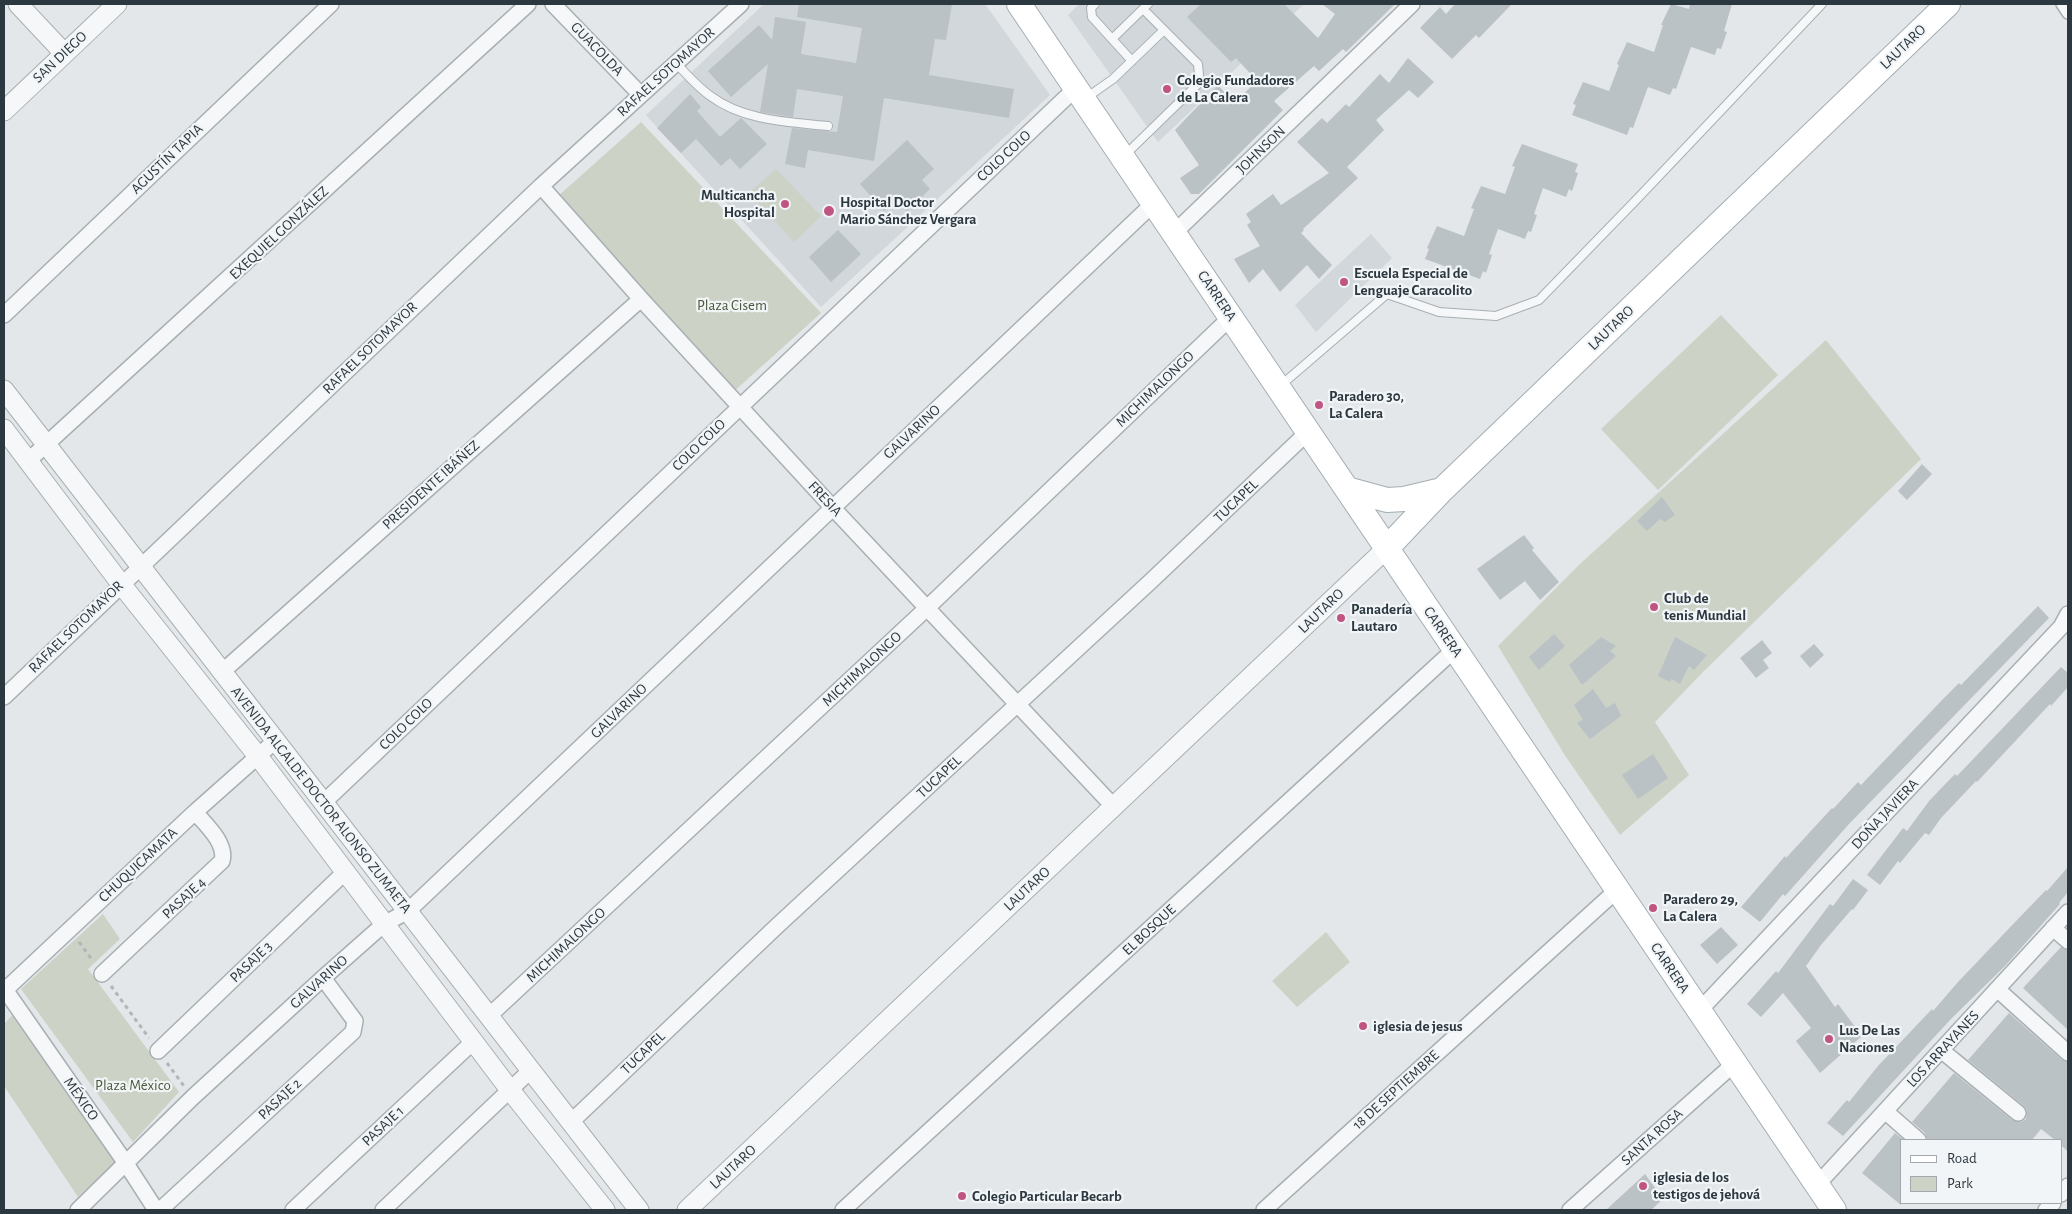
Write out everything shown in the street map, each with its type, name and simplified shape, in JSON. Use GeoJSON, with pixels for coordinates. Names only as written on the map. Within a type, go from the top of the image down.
{"type":"FeatureCollection","features":[{"type":"Feature","properties":{"kind":"main road","name":"CARRERA"},"geometry":{"type":"LineString","coordinates":[[1019,4],[1834,1210]]}},
{"type":"Feature","properties":{"kind":"main road","name":"LAUTARO"},"geometry":{"type":"LineString","coordinates":[[1387,548],[1442,490],[1948,4]]}},
{"type":"Feature","properties":{"kind":"main road"},"geometry":{"type":"LineString","coordinates":[[1347,489],[1387,500],[1404,499],[1442,490]]}},
{"type":"Feature","properties":{"kind":"street"},"geometry":{"type":"LineString","coordinates":[[18,4],[64,53]]}},
{"type":"Feature","properties":{"kind":"street","name":"SAN DIEGO"},"geometry":{"type":"LineString","coordinates":[[4,111],[117,4]]}},
{"type":"Feature","properties":{"kind":"street","name":"AGUSTÍN TAPIA"},"geometry":{"type":"LineString","coordinates":[[4,315],[331,4]]}},
{"type":"Feature","properties":{"kind":"street","name":"EXEQUIEL GONZÁLEZ"},"geometry":{"type":"LineString","coordinates":[[28,461],[528,4]]}},
{"type":"Feature","properties":{"kind":"street","name":"GUACOLDA"},"geometry":{"type":"LineString","coordinates":[[553,4],[641,95]]}},
{"type":"Feature","properties":{"kind":"street","name":"RAFAEL SOTOMAYOR"},"geometry":{"type":"LineString","coordinates":[[4,697],[541,186],[741,4]]}},
{"type":"Feature","properties":{"kind":"street","name":"JOHNSON"},"geometry":{"type":"LineString","coordinates":[[1174,233],[1412,4]]}},
{"type":"Feature","properties":{"kind":"street"},"geometry":{"type":"LineString","coordinates":[[2062,4],[2068,13]]}},
{"type":"Feature","properties":{"kind":"street","name":"COLO COLO"},"geometry":{"type":"LineString","coordinates":[[323,803],[739,406],[1080,94]]}},
{"type":"Feature","properties":{"kind":"street","name":"FRESIA"},"geometry":{"type":"LineString","coordinates":[[541,186],[641,299],[832,507],[1114,807]]}},
{"type":"Feature","properties":{"kind":"street","name":"GALVARINO"},"geometry":{"type":"LineString","coordinates":[[78,1210],[192,1097],[322,978],[384,924],[408,911],[1154,203]]}},
{"type":"Feature","properties":{"kind":"street","name":"PRESIDENTE IBÁÑEZ"},"geometry":{"type":"LineString","coordinates":[[222,672],[641,299]]}},
{"type":"Feature","properties":{"kind":"street","name":"MICHIMALONGO"},"geometry":{"type":"LineString","coordinates":[[489,1016],[927,608],[1231,317]]}},
{"type":"Feature","properties":{"kind":"street","name":"AVENIDA ALCALDE DOCTOR ALONSO ZUMAETA"},"geometry":{"type":"LineString","coordinates":[[4,390],[639,1210]]}},
{"type":"Feature","properties":{"kind":"street","name":"AVENIDA ALCALDE DOCTOR ALONSO ZUMAETA"},"geometry":{"type":"LineString","coordinates":[[4,429],[121,584],[257,755],[344,873],[510,1090],[605,1210]]}},
{"type":"Feature","properties":{"kind":"street","name":"TUCAPEL"},"geometry":{"type":"LineString","coordinates":[[571,1122],[777,926],[1019,704],[1308,432]]}},
{"type":"Feature","properties":{"kind":"street","name":"LAUTARO"},"geometry":{"type":"LineString","coordinates":[[687,1210],[1387,548]]}},
{"type":"Feature","properties":{"kind":"street","name":"DOÑA JAVIERA"},"geometry":{"type":"LineString","coordinates":[[1699,1011],[2061,627],[2068,614]]}},
{"type":"Feature","properties":{"kind":"street","name":"EL BOSQUE"},"geometry":{"type":"LineString","coordinates":[[843,1210],[1455,649]]}},
{"type":"Feature","properties":{"kind":"street","name":"CHUQUICAMATA"},"geometry":{"type":"LineString","coordinates":[[4,990],[257,755],[275,741]]}},
{"type":"Feature","properties":{"kind":"street","name":"PASAJE 4"},"geometry":{"type":"LineString","coordinates":[[102,974],[222,861],[223,856],[220,846],[195,812]]}},
{"type":"Feature","properties":{"kind":"street","name":"PASAJE 3"},"geometry":{"type":"LineString","coordinates":[[158,1051],[344,873]]}},
{"type":"Feature","properties":{"kind":"street","name":"18 DE SEPTIEMBRE"},"geometry":{"type":"LineString","coordinates":[[1264,1210],[1618,890]]}},
{"type":"Feature","properties":{"kind":"street","name":"LOS ARRAYANES"},"geometry":{"type":"LineString","coordinates":[[1817,1186],[2068,912]]}},
{"type":"Feature","properties":{"kind":"street"},"geometry":{"type":"LineString","coordinates":[[2053,928],[2068,941]]}},
{"type":"Feature","properties":{"kind":"street","name":"PASAJE 2"},"geometry":{"type":"LineString","coordinates":[[158,1210],[353,1032],[355,1022],[352,1016],[322,978]]}},
{"type":"Feature","properties":{"kind":"street"},"geometry":{"type":"LineString","coordinates":[[1997,989],[2068,1053]]}},
{"type":"Feature","properties":{"kind":"street","name":"MÉXICO"},"geometry":{"type":"LineString","coordinates":[[4,990],[158,1210]]}},
{"type":"Feature","properties":{"kind":"street","name":"PASAJE 1"},"geometry":{"type":"LineString","coordinates":[[293,1210],[474,1041]]}},
{"type":"Feature","properties":{"kind":"street"},"geometry":{"type":"LineString","coordinates":[[1941,1050],[2018,1113]]}},
{"type":"Feature","properties":{"kind":"street","name":"SANTA ROSA"},"geometry":{"type":"LineString","coordinates":[[1570,1210],[1734,1063]]}},
{"type":"Feature","properties":{"kind":"street"},"geometry":{"type":"LineString","coordinates":[[383,1210],[531,1070]]}},
{"type":"Feature","properties":{"kind":"street"},"geometry":{"type":"LineString","coordinates":[[1885,1112],[1917,1139]]}},
{"type":"Feature","properties":{"kind":"lane"},"geometry":{"type":"LineString","coordinates":[[1095,4],[1091,8],[1092,18],[1132,61]]}},
{"type":"Feature","properties":{"kind":"lane"},"geometry":{"type":"LineString","coordinates":[[1278,387],[1386,294],[1440,312],[1496,316],[1539,300],[1822,4]]}},
{"type":"Feature","properties":{"kind":"lane"},"geometry":{"type":"LineString","coordinates":[[1112,39],[1146,6],[1164,30],[1198,64],[1200,75],[1197,84],[1123,157]]}},
{"type":"Feature","properties":{"kind":"lane"},"geometry":{"type":"LineString","coordinates":[[1080,94],[1113,79],[1164,30]]}},
{"type":"Feature","properties":{"kind":"lane"},"geometry":{"type":"LineString","coordinates":[[676,63],[708,95],[731,108],[767,119],[828,126]]}},
{"type":"Feature","properties":{"kind":"path"},"geometry":{"type":"LineString","coordinates":[[70,929],[192,1097]]}},
{"type":"Feature","properties":{"kind":"shaded area","name":"Hospital Doctor Mario Sánchez Vergara"},"geometry":{"type":"Polygon","coordinates":[[[764,4],[985,4],[1050,95],[821,307],[646,115],[764,4]]]}},
{"type":"Feature","properties":{"kind":"shaded area","name":"Colegio Fundadores de La Calera"},"geometry":{"type":"Polygon","coordinates":[[[1079,4],[1304,4],[1158,142],[1068,15],[1079,4]]]}},
{"type":"Feature","properties":{"kind":"shaded area","name":"Escuela Especial de Lenguaje Caracolito"},"geometry":{"type":"Polygon","coordinates":[[[1371,234],[1392,258],[1316,332],[1295,305],[1371,234]]]}},
{"type":"Feature","properties":{"kind":"green space","name":"Plaza Cisem"},"geometry":{"type":"Polygon","coordinates":[[[641,122],[821,313],[731,394],[556,198],[641,122]]]}},
{"type":"Feature","properties":{"kind":"green space","name":"Multicancha Hospital"},"geometry":{"type":"Polygon","coordinates":[[[776,169],[821,216],[794,242],[749,193],[776,169]]]}},
{"type":"Feature","properties":{"kind":"green space"},"geometry":{"type":"Polygon","coordinates":[[[1721,315],[1778,375],[1658,490],[1601,429],[1721,315]]]}},
{"type":"Feature","properties":{"kind":"green space","name":"Club de tenis Mundial"},"geometry":{"type":"Polygon","coordinates":[[[1826,340],[1921,459],[1702,673],[1655,722],[1689,775],[1620,835],[1566,757],[1498,646],[1580,564],[1826,340]]]}},
{"type":"Feature","properties":{"kind":"green space","name":"Plaza México"},"geometry":{"type":"Polygon","coordinates":[[[103,914],[120,939],[88,969],[179,1092],[133,1142],[21,989],[103,914]]]}},
{"type":"Feature","properties":{"kind":"green space"},"geometry":{"type":"Polygon","coordinates":[[[1326,932],[1350,962],[1297,1007],[1272,981],[1326,932]]]}},
{"type":"Feature","properties":{"kind":"green space"},"geometry":{"type":"Polygon","coordinates":[[[19,1008],[124,1154],[78,1197],[4,1086],[4,1024],[19,1008]]]}},
{"type":"Feature","properties":{"kind":"building"},"geometry":{"type":"Polygon","coordinates":[[[799,4],[952,4],[946,40],[935,39],[929,75],[1014,89],[1009,118],[884,98],[874,161],[808,150],[805,168],[785,164],[792,128],[837,132],[843,96],[797,89],[793,117],[760,112],[768,64],[731,97],[708,71],[759,25],[772,40],[775,17],[806,22],[801,54],[856,63],[862,28],[797,17],[799,4]]]}},
{"type":"Feature","properties":{"kind":"building"},"geometry":{"type":"Polygon","coordinates":[[[1201,4],[1284,4],[1318,38],[1335,14],[1322,4],[1395,4],[1346,52],[1343,49],[1319,71],[1314,66],[1274,101],[1283,110],[1199,194],[1191,194],[1180,178],[1199,165],[1175,130],[1218,85],[1234,103],[1257,81],[1236,58],[1231,62],[1187,17],[1201,4]]]}},
{"type":"Feature","properties":{"kind":"building"},"geometry":{"type":"Polygon","coordinates":[[[1455,4],[1512,4],[1479,38],[1476,35],[1452,59],[1420,28],[1440,7],[1446,14],[1455,4]]]}},
{"type":"Feature","properties":{"kind":"building"},"geometry":{"type":"Polygon","coordinates":[[[1671,4],[1689,9],[1690,4],[1732,4],[1724,31],[1727,32],[1721,49],[1717,48],[1715,55],[1691,47],[1676,89],[1673,88],[1670,95],[1648,87],[1633,128],[1630,127],[1627,135],[1572,115],[1576,105],[1573,104],[1583,82],[1609,91],[1619,65],[1617,64],[1627,42],[1654,52],[1663,25],[1661,25],[1671,4]]]}},
{"type":"Feature","properties":{"kind":"building"},"geometry":{"type":"Polygon","coordinates":[[[1408,58],[1434,82],[1418,98],[1409,90],[1376,120],[1384,130],[1347,167],[1358,178],[1301,233],[1332,265],[1319,279],[1307,265],[1280,292],[1263,269],[1249,283],[1234,259],[1260,246],[1247,225],[1251,222],[1246,214],[1273,194],[1281,205],[1329,173],[1297,142],[1322,118],[1327,123],[1346,104],[1349,107],[1380,74],[1389,83],[1408,58]]]}},
{"type":"Feature","properties":{"kind":"building"},"geometry":{"type":"Polygon","coordinates":[[[690,94],[701,107],[697,111],[720,137],[741,118],[767,144],[740,169],[730,158],[721,166],[696,139],[681,153],[657,128],[690,94]]]}},
{"type":"Feature","properties":{"kind":"building"},"geometry":{"type":"Polygon","coordinates":[[[907,140],[934,169],[922,180],[930,189],[907,211],[897,200],[884,211],[860,184],[907,140]]]}},
{"type":"Feature","properties":{"kind":"building"},"geometry":{"type":"Polygon","coordinates":[[[1522,144],[1578,164],[1575,172],[1578,173],[1572,191],[1569,189],[1566,197],[1543,188],[1534,214],[1537,215],[1531,232],[1528,231],[1525,239],[1498,229],[1489,254],[1492,255],[1486,273],[1483,271],[1480,279],[1425,259],[1429,249],[1427,248],[1437,226],[1464,236],[1474,209],[1471,208],[1481,186],[1505,194],[1515,167],[1512,166],[1522,144]]]}},
{"type":"Feature","properties":{"kind":"building"},"geometry":{"type":"Polygon","coordinates":[[[838,230],[861,254],[831,282],[809,257],[838,230]]]}},
{"type":"Feature","properties":{"kind":"building"},"geometry":{"type":"Polygon","coordinates":[[[1922,464],[1932,474],[1907,500],[1898,491],[1922,464]]]}},
{"type":"Feature","properties":{"kind":"building"},"geometry":{"type":"Polygon","coordinates":[[[1662,497],[1675,515],[1665,522],[1660,519],[1647,531],[1637,521],[1662,497]]]}},
{"type":"Feature","properties":{"kind":"building"},"geometry":{"type":"Polygon","coordinates":[[[1524,535],[1534,548],[1532,550],[1559,582],[1540,600],[1525,581],[1500,600],[1477,569],[1524,535]]]}},
{"type":"Feature","properties":{"kind":"building"},"geometry":{"type":"Polygon","coordinates":[[[2038,606],[2049,618],[1849,824],[1785,896],[1783,894],[1760,922],[1741,907],[1785,856],[1786,858],[1832,808],[1858,782],[1861,785],[1944,698],[1959,683],[1961,685],[2038,606]]]}},
{"type":"Feature","properties":{"kind":"building"},"geometry":{"type":"Polygon","coordinates":[[[1554,634],[1565,646],[1539,670],[1529,657],[1554,634]]]}},
{"type":"Feature","properties":{"kind":"building"},"geometry":{"type":"Polygon","coordinates":[[[1601,637],[1616,646],[1610,651],[1616,656],[1582,685],[1569,665],[1601,637]]]}},
{"type":"Feature","properties":{"kind":"building"},"geometry":{"type":"Polygon","coordinates":[[[1675,637],[1707,655],[1694,670],[1689,666],[1680,684],[1672,679],[1670,682],[1658,676],[1675,637]]]}},
{"type":"Feature","properties":{"kind":"building"},"geometry":{"type":"Polygon","coordinates":[[[1762,640],[1772,653],[1763,660],[1769,668],[1756,678],[1740,658],[1762,640]]]}},
{"type":"Feature","properties":{"kind":"building"},"geometry":{"type":"Polygon","coordinates":[[[1814,644],[1824,655],[1810,668],[1800,656],[1814,644]]]}},
{"type":"Feature","properties":{"kind":"building"},"geometry":{"type":"Polygon","coordinates":[[[2061,667],[2068,673],[2068,687],[2051,706],[2050,704],[1941,818],[1929,835],[1925,833],[1900,863],[1898,861],[1880,885],[1867,875],[1903,828],[1907,831],[1929,801],[1955,774],[1957,776],[2061,667]]]}},
{"type":"Feature","properties":{"kind":"building"},"geometry":{"type":"Polygon","coordinates":[[[1593,689],[1606,708],[1615,703],[1621,716],[1590,739],[1577,723],[1583,720],[1574,705],[1593,689]]]}},
{"type":"Feature","properties":{"kind":"building"},"geometry":{"type":"Polygon","coordinates":[[[1653,754],[1668,778],[1638,799],[1622,775],[1653,754]]]}},
{"type":"Feature","properties":{"kind":"building"},"geometry":{"type":"Polygon","coordinates":[[[2068,867],[2068,892],[2060,904],[2006,965],[1951,1019],[1843,1136],[1827,1123],[1847,1100],[1849,1102],[1878,1066],[1932,1009],[1933,1011],[1958,982],[2068,867]]]}},
{"type":"Feature","properties":{"kind":"building"},"geometry":{"type":"Polygon","coordinates":[[[1853,879],[1868,890],[1853,910],[1821,945],[1806,966],[1835,1007],[1838,1004],[1862,1036],[1820,1073],[1796,1041],[1811,1028],[1783,993],[1761,1017],[1747,1004],[1776,971],[1778,973],[1830,904],[1833,906],[1853,879]]]}},
{"type":"Feature","properties":{"kind":"building"},"geometry":{"type":"Polygon","coordinates":[[[1721,927],[1738,945],[1717,964],[1700,945],[1721,927]]]}},
{"type":"Feature","properties":{"kind":"building"},"geometry":{"type":"Polygon","coordinates":[[[2061,947],[2068,950],[2068,1030],[2023,988],[2061,947]]]}},
{"type":"Feature","properties":{"kind":"building"},"geometry":{"type":"Polygon","coordinates":[[[2009,1013],[2062,1060],[2068,1062],[2068,1152],[2062,1146],[2062,1139],[2054,1139],[2041,1129],[2033,1139],[1927,1139],[1925,1133],[1912,1122],[1954,1073],[2012,1120],[2021,1122],[2026,1119],[2027,1110],[2024,1106],[1968,1060],[2009,1013]]]}},
{"type":"Feature","properties":{"kind":"building"},"geometry":{"type":"Polygon","coordinates":[[[1895,1133],[1903,1139],[1900,1139],[1901,1205],[1862,1173],[1895,1133]]]}},
{"type":"Feature","properties":{"kind":"building","name":"iglesia de los testigos de jehová"},"geometry":{"type":"Polygon","coordinates":[[[1645,1174],[1663,1199],[1651,1210],[1606,1210],[1645,1174]]]}},
{"type":"Feature","properties":{"kind":"place","name":"Colegio Fundadores de La Calera"},"geometry":{"type":"Point","coordinates":[1167,89]}},
{"type":"Feature","properties":{"kind":"place","name":"Multicancha Hospital"},"geometry":{"type":"Point","coordinates":[785,204]}},
{"type":"Feature","properties":{"kind":"place","name":"Hospital Doctor Mario Sánchez Vergara"},"geometry":{"type":"Point","coordinates":[829,211]}},
{"type":"Feature","properties":{"kind":"place","name":"Escuela Especial de Lenguaje Caracolito"},"geometry":{"type":"Point","coordinates":[1344,282]}},
{"type":"Feature","properties":{"kind":"place","name":"Paradero 30, La Calera"},"geometry":{"type":"Point","coordinates":[1319,405]}},
{"type":"Feature","properties":{"kind":"place","name":"Club de tenis Mundial"},"geometry":{"type":"Point","coordinates":[1654,607]}},
{"type":"Feature","properties":{"kind":"place","name":"Panadería Lautaro"},"geometry":{"type":"Point","coordinates":[1341,618]}},
{"type":"Feature","properties":{"kind":"place","name":"Paradero 29, La Calera"},"geometry":{"type":"Point","coordinates":[1653,908]}},
{"type":"Feature","properties":{"kind":"place","name":"iglesia de jesus"},"geometry":{"type":"Point","coordinates":[1363,1026]}},
{"type":"Feature","properties":{"kind":"place","name":"Lus De Las Naciones"},"geometry":{"type":"Point","coordinates":[1829,1039]}},
{"type":"Feature","properties":{"kind":"place","name":"iglesia de los testigos de jehová"},"geometry":{"type":"Point","coordinates":[1643,1186]}},
{"type":"Feature","properties":{"kind":"place","name":"Colegio Particular Becarb"},"geometry":{"type":"Point","coordinates":[962,1196]}}]}
